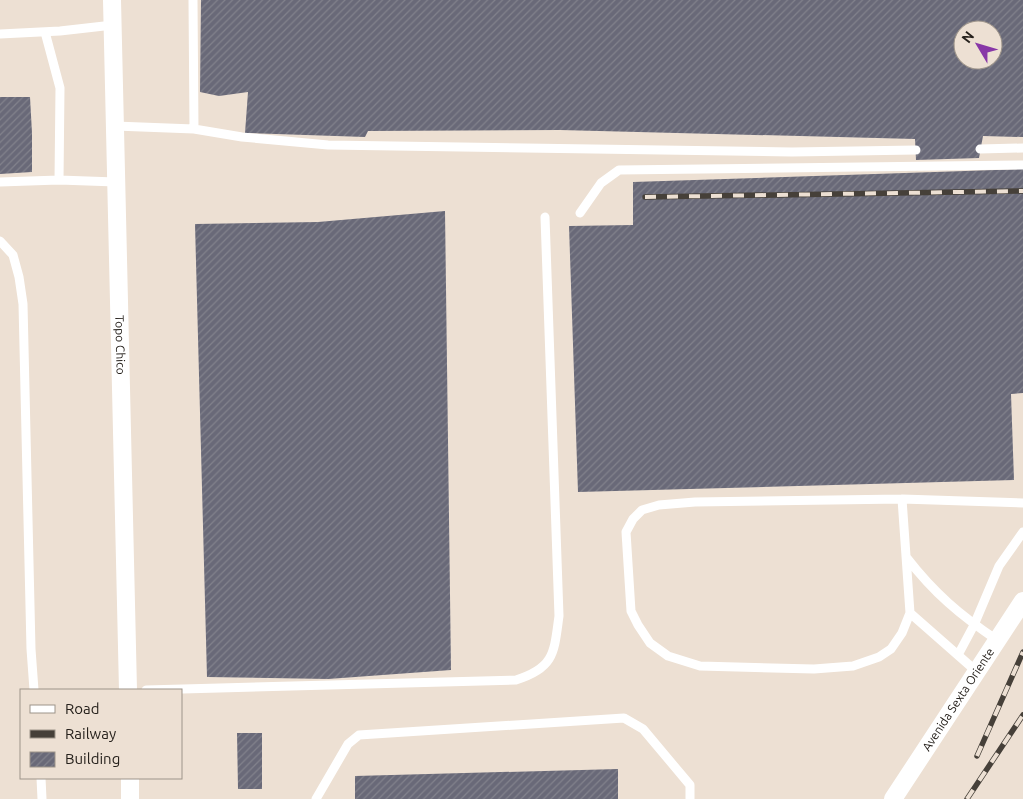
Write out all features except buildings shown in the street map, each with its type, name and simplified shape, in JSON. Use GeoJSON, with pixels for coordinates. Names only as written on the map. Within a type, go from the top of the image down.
{"type":"FeatureCollection","features":[{"type":"Feature","properties":{"kind":"street","name":"Topo Chico"},"geometry":{"type":"LineString","coordinates":[[112,0],[128,689]]}},
{"type":"Feature","properties":{"kind":"street","name":"Avenida Sexta Oriente"},"geometry":{"type":"LineString","coordinates":[[892,799],[1023,600]]}},
{"type":"Feature","properties":{"kind":"street"},"geometry":{"type":"LineString","coordinates":[[130,779],[130,799]]}},
{"type":"Feature","properties":{"kind":"lane"},"geometry":{"type":"LineString","coordinates":[[193,0],[194,128]]}},
{"type":"Feature","properties":{"kind":"lane"},"geometry":{"type":"LineString","coordinates":[[0,34],[45,32],[113,25]]}},
{"type":"Feature","properties":{"kind":"lane"},"geometry":{"type":"LineString","coordinates":[[45,32],[60,88],[59,180]]}},
{"type":"Feature","properties":{"kind":"lane"},"geometry":{"type":"LineString","coordinates":[[115,126],[194,128],[242,137],[328,145],[792,152],[916,150]]}},
{"type":"Feature","properties":{"kind":"lane"},"geometry":{"type":"LineString","coordinates":[[980,149],[1023,148]]}},
{"type":"Feature","properties":{"kind":"lane"},"geometry":{"type":"LineString","coordinates":[[580,213],[601,182],[619,170],[1023,165]]}},
{"type":"Feature","properties":{"kind":"lane"},"geometry":{"type":"LineString","coordinates":[[0,182],[59,180],[116,182]]}},
{"type":"Feature","properties":{"kind":"lane"},"geometry":{"type":"LineString","coordinates":[[182,689],[516,680],[530,676],[546,665],[554,649],[559,616],[544,217]]}},
{"type":"Feature","properties":{"kind":"lane"},"geometry":{"type":"LineString","coordinates":[[0,241],[12,255],[19,277],[23,304],[30,649],[34,689]]}},
{"type":"Feature","properties":{"kind":"lane"},"geometry":{"type":"LineString","coordinates":[[902,498],[910,613],[902,634],[891,649],[879,657],[853,666],[814,669],[700,666],[668,656],[650,643],[631,611],[626,532],[633,518],[642,510],[659,505],[695,502],[902,498],[1023,503]]}},
{"type":"Feature","properties":{"kind":"lane"},"geometry":{"type":"LineString","coordinates":[[958,655],[974,625],[999,566],[1023,532]]}},
{"type":"Feature","properties":{"kind":"lane"},"geometry":{"type":"LineString","coordinates":[[907,558],[926,583],[962,616],[996,640]]}},
{"type":"Feature","properties":{"kind":"lane"},"geometry":{"type":"LineString","coordinates":[[910,613],[976,672]]}},
{"type":"Feature","properties":{"kind":"lane"},"geometry":{"type":"LineString","coordinates":[[316,799],[348,744],[359,735],[624,718],[643,729],[690,785],[690,799]]}},
{"type":"Feature","properties":{"kind":"lane"},"geometry":{"type":"LineString","coordinates":[[41,779],[42,799]]}},
{"type":"Feature","properties":{"kind":"railway"},"geometry":{"type":"LineString","coordinates":[[645,197],[1023,191]]}},
{"type":"Feature","properties":{"kind":"railway"},"geometry":{"type":"LineString","coordinates":[[977,756],[1023,652]]}},
{"type":"Feature","properties":{"kind":"railway"},"geometry":{"type":"LineString","coordinates":[[967,799],[1023,715]]}}]}
